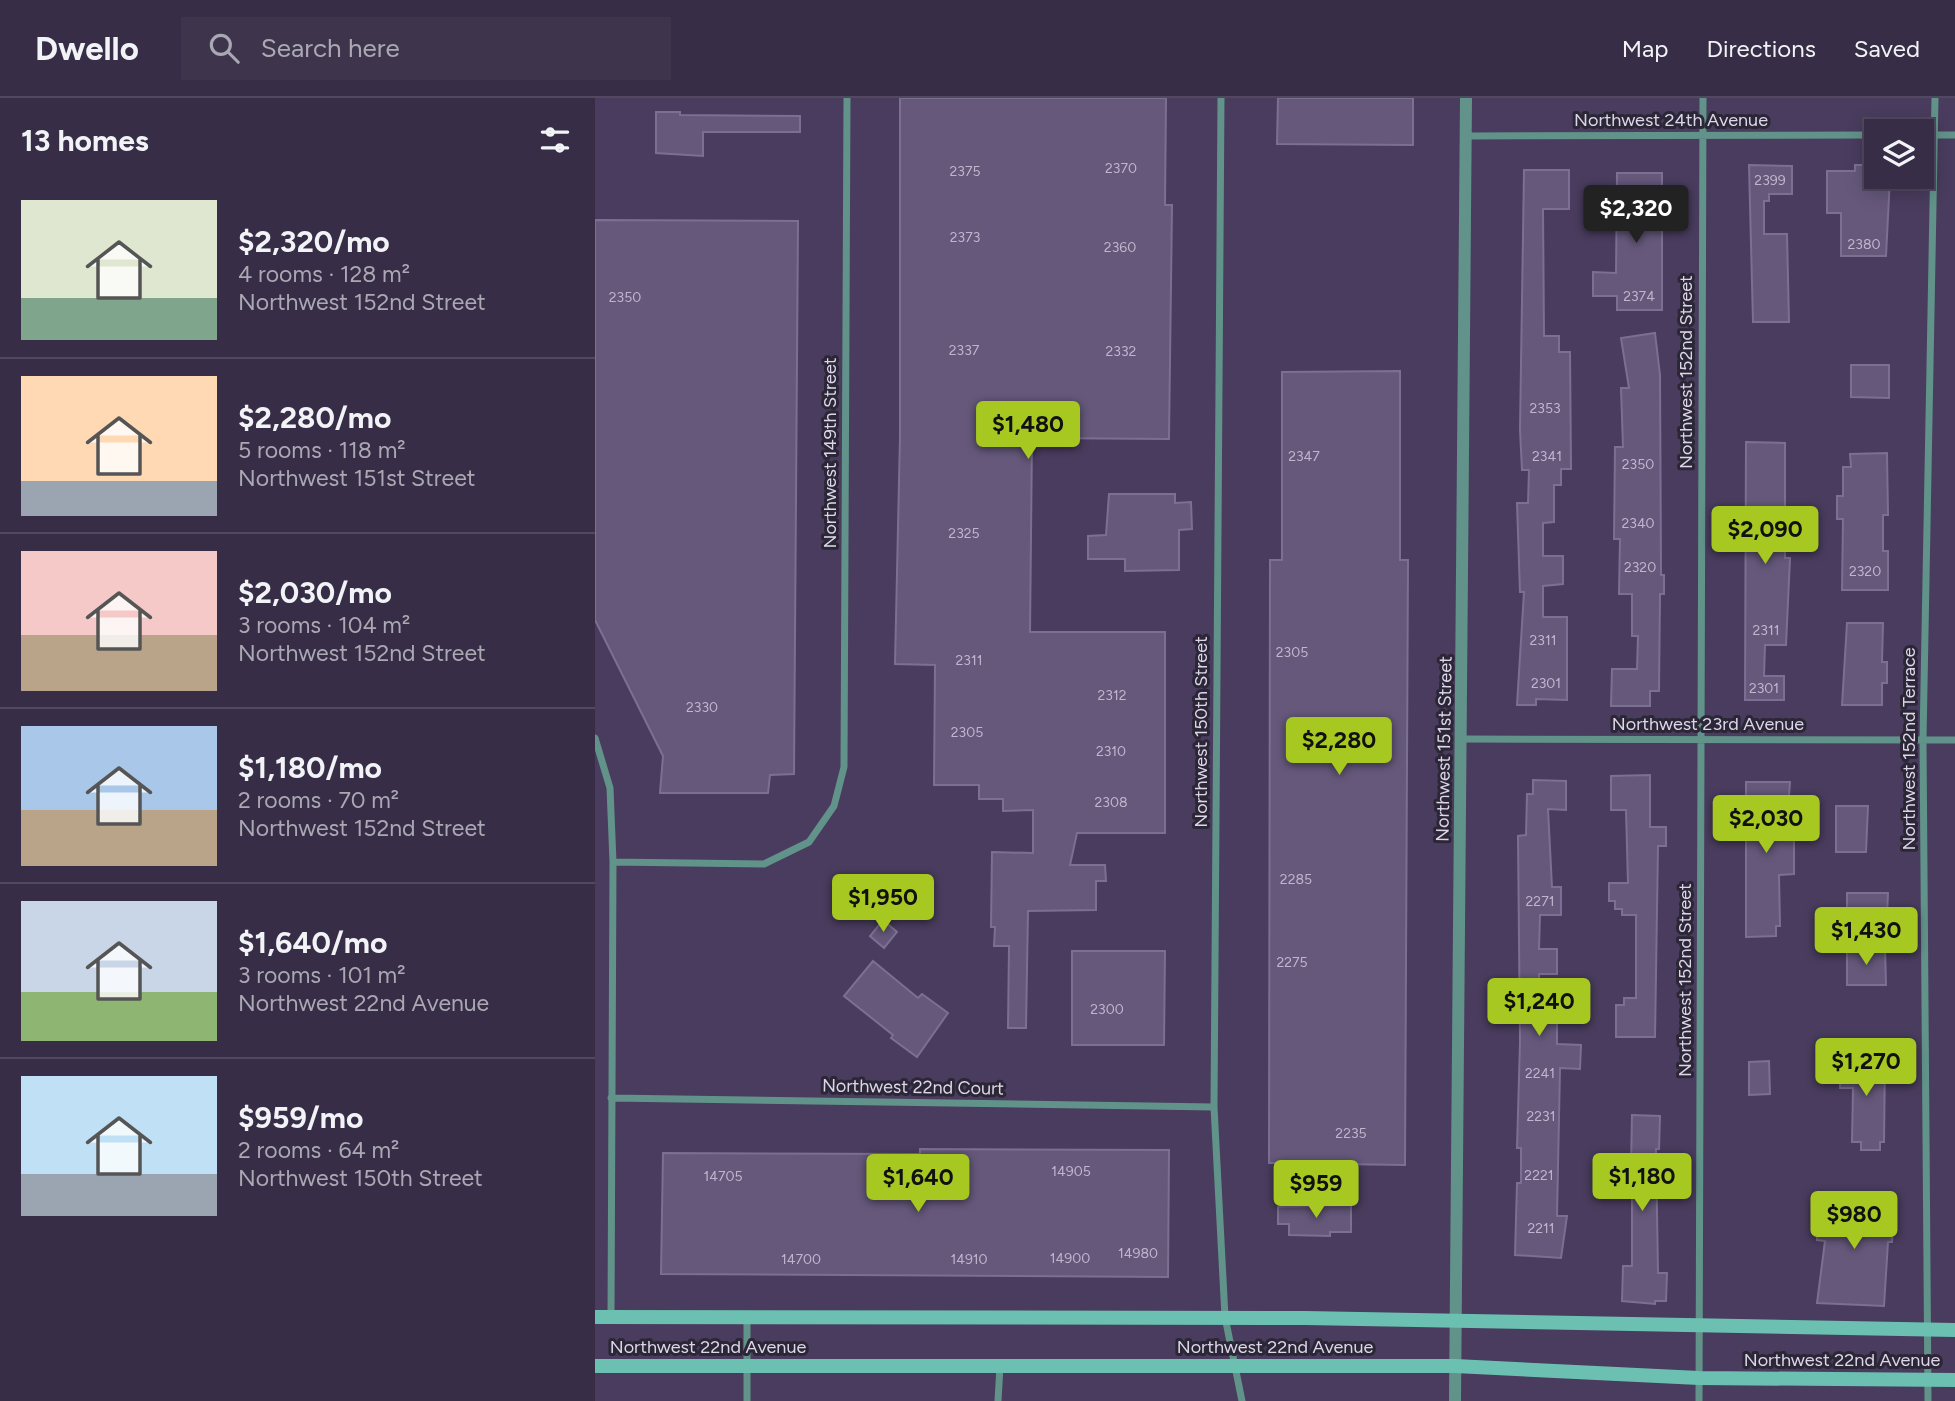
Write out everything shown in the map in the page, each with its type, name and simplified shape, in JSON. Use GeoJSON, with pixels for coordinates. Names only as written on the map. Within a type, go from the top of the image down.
{"type":"FeatureCollection","features":[{"type":"Feature","properties":{"kind":"main road","name":"Northwest 22nd Avenue"},"geometry":{"type":"LineString","coordinates":[[595,1317],[1455,1319],[1955,1330]]}},
{"type":"Feature","properties":{"kind":"main road","name":"Northwest 22nd Avenue"},"geometry":{"type":"LineString","coordinates":[[595,1366],[1455,1366],[1699,1378],[1955,1380]]}},
{"type":"Feature","properties":{"kind":"street","name":"Northwest 149th Street"},"geometry":{"type":"LineString","coordinates":[[613,862],[764,864],[809,842],[834,806],[844,767],[847,98]]}},
{"type":"Feature","properties":{"kind":"street","name":"Northwest 150th Street"},"geometry":{"type":"LineString","coordinates":[[1221,98],[1214,1107],[1225,1317],[1242,1401]]}},
{"type":"Feature","properties":{"kind":"street","name":"Northwest 151st Street"},"geometry":{"type":"LineString","coordinates":[[1455,1401],[1466,98]]}},
{"type":"Feature","properties":{"kind":"street","name":"Northwest 152nd Street"},"geometry":{"type":"LineString","coordinates":[[1699,1401],[1703,98]]}},
{"type":"Feature","properties":{"kind":"street","name":"Northwest 152nd Terrace"},"geometry":{"type":"LineString","coordinates":[[1929,1401],[1923,740],[1935,98]]}},
{"type":"Feature","properties":{"kind":"street","name":"Northwest 24th Avenue"},"geometry":{"type":"LineString","coordinates":[[1466,136],[1864,135]]}},
{"type":"Feature","properties":{"kind":"street"},"geometry":{"type":"LineString","coordinates":[[1935,135],[1955,135]]}},
{"type":"Feature","properties":{"kind":"street"},"geometry":{"type":"LineString","coordinates":[[595,737],[610,788],[613,862],[611,1317]]}},
{"type":"Feature","properties":{"kind":"street","name":"Northwest 23rd Avenue"},"geometry":{"type":"LineString","coordinates":[[1462,739],[1955,740]]}},
{"type":"Feature","properties":{"kind":"street","name":"Northwest 22nd Court"},"geometry":{"type":"LineString","coordinates":[[611,1098],[1214,1107]]}},
{"type":"Feature","properties":{"kind":"street"},"geometry":{"type":"LineString","coordinates":[[747,1317],[747,1401]]}},
{"type":"Feature","properties":{"kind":"street"},"geometry":{"type":"LineString","coordinates":[[998,1401],[1000,1366]]}},
{"type":"Feature","properties":{"kind":"building"},"geometry":{"type":"Polygon","coordinates":[[[900,98],[1166,98],[1165,205],[1172,205],[1169,439],[1032,438],[1030,632],[1165,632],[1165,833],[1077,833],[1070,865],[1105,865],[1106,881],[1096,881],[1096,910],[1028,911],[1026,1028],[1008,1028],[1009,946],[994,946],[995,927],[991,927],[992,852],[1033,853],[1033,810],[1003,811],[1003,799],[979,799],[979,785],[934,785],[935,665],[895,664],[900,436],[900,98]]]}},
{"type":"Feature","properties":{"kind":"building"},"geometry":{"type":"Polygon","coordinates":[[[1278,98],[1413,98],[1413,145],[1277,144],[1278,98]]]}},
{"type":"Feature","properties":{"kind":"building"},"geometry":{"type":"Polygon","coordinates":[[[656,112],[680,112],[680,115],[800,116],[800,132],[703,132],[703,156],[656,153],[656,112]]]}},
{"type":"Feature","properties":{"kind":"building"},"geometry":{"type":"Polygon","coordinates":[[[1749,165],[1792,166],[1792,194],[1769,194],[1769,201],[1764,201],[1764,234],[1787,234],[1789,322],[1753,322],[1749,165]]]}},
{"type":"Feature","properties":{"kind":"building"},"geometry":{"type":"Polygon","coordinates":[[[1855,165],[1864,165],[1864,189],[1889,189],[1886,256],[1841,256],[1841,213],[1827,213],[1827,171],[1855,171],[1855,165]]]}},
{"type":"Feature","properties":{"kind":"building"},"geometry":{"type":"Polygon","coordinates":[[[1524,170],[1569,170],[1569,209],[1543,209],[1544,336],[1559,336],[1559,352],[1570,352],[1571,469],[1561,469],[1561,485],[1554,485],[1554,522],[1543,523],[1543,556],[1563,556],[1563,584],[1543,586],[1543,617],[1567,617],[1567,700],[1536,699],[1536,705],[1517,705],[1524,592],[1520,592],[1517,503],[1528,503],[1529,470],[1522,470],[1520,430],[1524,170]]]}},
{"type":"Feature","properties":{"kind":"building"},"geometry":{"type":"Polygon","coordinates":[[[1617,173],[1662,173],[1662,310],[1617,310],[1617,296],[1593,296],[1593,272],[1616,273],[1617,173]]]}},
{"type":"Feature","properties":{"kind":"building"},"geometry":{"type":"Polygon","coordinates":[[[595,220],[798,221],[794,774],[770,775],[768,793],[660,793],[663,756],[595,620],[595,220]]]}},
{"type":"Feature","properties":{"kind":"building"},"geometry":{"type":"Polygon","coordinates":[[[1655,333],[1660,375],[1661,575],[1664,575],[1664,594],[1660,594],[1659,691],[1650,691],[1650,706],[1611,706],[1612,669],[1637,669],[1638,636],[1632,636],[1632,594],[1619,594],[1620,539],[1614,539],[1615,447],[1623,447],[1621,388],[1629,388],[1621,338],[1655,333]]]}},
{"type":"Feature","properties":{"kind":"building"},"geometry":{"type":"Polygon","coordinates":[[[1851,365],[1889,365],[1889,398],[1851,397],[1851,365]]]}},
{"type":"Feature","properties":{"kind":"building"},"geometry":{"type":"Polygon","coordinates":[[[1400,371],[1400,560],[1408,560],[1405,1165],[1269,1163],[1270,560],[1282,560],[1282,372],[1400,371]]]}},
{"type":"Feature","properties":{"kind":"building"},"geometry":{"type":"Polygon","coordinates":[[[1746,442],[1785,443],[1785,558],[1790,558],[1786,645],[1765,645],[1764,676],[1784,676],[1784,700],[1745,700],[1746,442]]]}},
{"type":"Feature","properties":{"kind":"building"},"geometry":{"type":"Polygon","coordinates":[[[1887,453],[1888,515],[1883,515],[1883,551],[1888,551],[1888,590],[1842,590],[1843,519],[1837,519],[1837,496],[1843,496],[1843,467],[1851,467],[1850,454],[1887,453]]]}},
{"type":"Feature","properties":{"kind":"building"},"geometry":{"type":"Polygon","coordinates":[[[1109,494],[1175,494],[1175,503],[1191,502],[1192,529],[1179,530],[1179,570],[1125,571],[1125,559],[1088,559],[1088,536],[1106,535],[1109,494]]]}},
{"type":"Feature","properties":{"kind":"building"},"geometry":{"type":"Polygon","coordinates":[[[1847,623],[1883,623],[1882,662],[1887,662],[1887,683],[1882,683],[1882,705],[1842,705],[1847,623]]]}},
{"type":"Feature","properties":{"kind":"building"},"geometry":{"type":"Polygon","coordinates":[[[1650,775],[1650,827],[1666,827],[1666,846],[1658,846],[1655,1037],[1616,1037],[1616,1005],[1624,1005],[1624,998],[1636,998],[1636,915],[1622,915],[1622,909],[1615,909],[1615,901],[1609,901],[1609,883],[1628,883],[1626,810],[1611,810],[1611,776],[1650,775]]]}},
{"type":"Feature","properties":{"kind":"building"},"geometry":{"type":"Polygon","coordinates":[[[1533,780],[1566,781],[1566,810],[1548,809],[1552,887],[1561,887],[1561,915],[1540,915],[1539,949],[1557,949],[1557,974],[1539,974],[1539,1005],[1557,1005],[1557,1044],[1581,1045],[1580,1069],[1560,1068],[1557,1216],[1567,1216],[1561,1258],[1515,1255],[1517,1183],[1521,1183],[1521,1148],[1517,1148],[1520,1042],[1518,836],[1526,835],[1527,794],[1533,794],[1533,780]]]}},
{"type":"Feature","properties":{"kind":"building"},"geometry":{"type":"Polygon","coordinates":[[[1746,782],[1790,782],[1786,836],[1794,836],[1794,874],[1779,875],[1780,926],[1776,926],[1776,936],[1746,937],[1746,782]]]}},
{"type":"Feature","properties":{"kind":"building"},"geometry":{"type":"Polygon","coordinates":[[[1836,806],[1868,806],[1866,852],[1836,852],[1836,806]]]}},
{"type":"Feature","properties":{"kind":"building"},"geometry":{"type":"Polygon","coordinates":[[[1847,893],[1888,893],[1887,917],[1847,916],[1847,893]]]}},
{"type":"Feature","properties":{"kind":"building"},"geometry":{"type":"Polygon","coordinates":[[[883,920],[897,932],[884,948],[870,936],[883,920]]]}},
{"type":"Feature","properties":{"kind":"building"},"geometry":{"type":"Polygon","coordinates":[[[1847,948],[1885,948],[1886,985],[1847,985],[1847,948]]]}},
{"type":"Feature","properties":{"kind":"building"},"geometry":{"type":"Polygon","coordinates":[[[1072,951],[1165,951],[1164,1045],[1072,1045],[1072,951]]]}},
{"type":"Feature","properties":{"kind":"building"},"geometry":{"type":"Polygon","coordinates":[[[873,961],[918,998],[922,994],[948,1013],[917,1057],[844,996],[873,961]]]}},
{"type":"Feature","properties":{"kind":"building"},"geometry":{"type":"Polygon","coordinates":[[[1840,1057],[1885,1057],[1884,1142],[1880,1142],[1880,1150],[1861,1150],[1861,1142],[1852,1142],[1853,1088],[1840,1088],[1840,1057]]]}},
{"type":"Feature","properties":{"kind":"building"},"geometry":{"type":"Polygon","coordinates":[[[1769,1061],[1770,1094],[1749,1095],[1749,1062],[1769,1061]]]}},
{"type":"Feature","properties":{"kind":"building"},"geometry":{"type":"Polygon","coordinates":[[[1632,1115],[1660,1116],[1659,1149],[1656,1149],[1658,1273],[1667,1273],[1666,1301],[1655,1301],[1655,1304],[1622,1301],[1623,1266],[1632,1266],[1632,1193],[1609,1193],[1608,1168],[1631,1168],[1632,1115]]]}},
{"type":"Feature","properties":{"kind":"building"},"geometry":{"type":"Polygon","coordinates":[[[920,1149],[1169,1150],[1168,1277],[661,1274],[663,1153],[920,1154],[920,1149]]]}},
{"type":"Feature","properties":{"kind":"building"},"geometry":{"type":"Polygon","coordinates":[[[1823,1199],[1894,1203],[1892,1242],[1888,1242],[1884,1306],[1817,1303],[1825,1241],[1817,1240],[1818,1207],[1823,1207],[1823,1199]]]}},
{"type":"Feature","properties":{"kind":"building"},"geometry":{"type":"Polygon","coordinates":[[[1351,1205],[1351,1232],[1330,1232],[1330,1236],[1289,1235],[1289,1224],[1278,1224],[1278,1207],[1351,1205]]]}}]}
